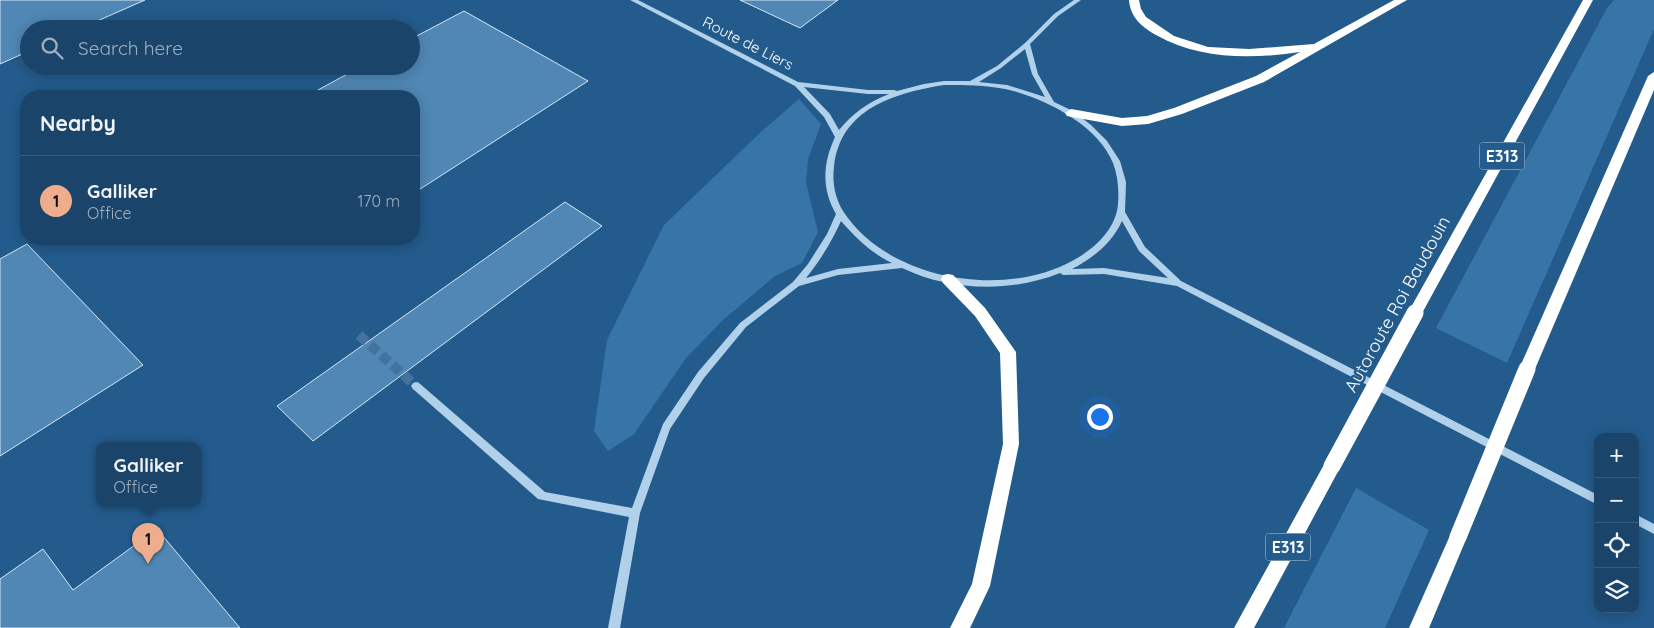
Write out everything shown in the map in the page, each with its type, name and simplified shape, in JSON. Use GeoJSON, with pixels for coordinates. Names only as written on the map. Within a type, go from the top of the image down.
{"type":"FeatureCollection","features":[{"type":"Feature","properties":{"kind":"highway"},"geometry":{"type":"LineString","coordinates":[[1134,0],[1136,13],[1148,25],[1168,37],[1200,48],[1238,54],[1258,54],[1321,46]]}},
{"type":"Feature","properties":{"kind":"highway"},"geometry":{"type":"LineString","coordinates":[[1071,113],[1122,122],[1137,122],[1162,116],[1260,79],[1402,0]]}},
{"type":"Feature","properties":{"kind":"highway","name":"Autoroute Roi Baudouin"},"geometry":{"type":"LineString","coordinates":[[1244,628],[1588,0]]}},
{"type":"Feature","properties":{"kind":"highway"},"geometry":{"type":"LineString","coordinates":[[1419,628],[1527,370],[1654,76]]}},
{"type":"Feature","properties":{"kind":"highway"},"geometry":{"type":"LineString","coordinates":[[948,280],[980,312],[1008,352],[1011,444],[981,586],[960,628]]}},
{"type":"Feature","properties":{"kind":"street","name":"Route de Liers"},"geometry":{"type":"LineString","coordinates":[[633,0],[797,84],[827,116],[838,136]]}},
{"type":"Feature","properties":{"kind":"street"},"geometry":{"type":"LineString","coordinates":[[972,82],[999,67],[1027,44],[1036,32],[1056,15],[1078,0]]}},
{"type":"Feature","properties":{"kind":"street"},"geometry":{"type":"LineString","coordinates":[[1027,44],[1035,74],[1051,102]]}},
{"type":"Feature","properties":{"kind":"street"},"geometry":{"type":"LineString","coordinates":[[972,82],[1029,93],[1051,102],[1089,126],[1104,142],[1115,158],[1122,176],[1124,196],[1121,213],[1112,231],[1100,246],[1083,260],[1060,272],[1033,280],[1006,283],[976,283],[948,280],[901,265],[862,240],[840,214],[829,187],[829,160],[838,136],[856,115],[869,106],[900,91],[923,86],[972,82]]}},
{"type":"Feature","properties":{"kind":"street","name":"Route de Liers"},"geometry":{"type":"LineString","coordinates":[[797,84],[868,92],[900,91]]}},
{"type":"Feature","properties":{"kind":"street"},"geometry":{"type":"LineString","coordinates":[[1121,213],[1142,249],[1178,283],[1594,498]]}},
{"type":"Feature","properties":{"kind":"street"},"geometry":{"type":"LineString","coordinates":[[614,628],[635,513],[666,427],[701,376],[743,325],[796,284],[818,257],[831,235],[840,214]]}},
{"type":"Feature","properties":{"kind":"street"},"geometry":{"type":"LineString","coordinates":[[796,284],[838,272],[901,265]]}},
{"type":"Feature","properties":{"kind":"street"},"geometry":{"type":"LineString","coordinates":[[1060,272],[1104,271],[1178,283]]}},
{"type":"Feature","properties":{"kind":"street"},"geometry":{"type":"LineString","coordinates":[[416,386],[542,496],[635,513]]}},
{"type":"Feature","properties":{"kind":"street"},"geometry":{"type":"LineString","coordinates":[[1639,521],[1654,528]]}},
{"type":"Feature","properties":{"kind":"shaded area"},"geometry":{"type":"Polygon","coordinates":[[[1614,0],[1654,0],[1654,29],[1507,363],[1436,328],[1607,8],[1614,0]]]}},
{"type":"Feature","properties":{"kind":"shaded area"},"geometry":{"type":"Polygon","coordinates":[[[799,99],[821,124],[808,159],[806,183],[818,232],[802,263],[775,276],[723,320],[686,358],[634,434],[608,451],[594,431],[607,340],[664,225],[763,130],[799,99]]]}},
{"type":"Feature","properties":{"kind":"shaded area"},"geometry":{"type":"Polygon","coordinates":[[[1356,488],[1429,530],[1385,628],[1284,628],[1356,488]]]}},
{"type":"Feature","properties":{"kind":"building"},"geometry":{"type":"Polygon","coordinates":[[[0,0],[145,0],[99,20],[20,20],[20,55],[0,64],[0,0]]]}},
{"type":"Feature","properties":{"kind":"building"},"geometry":{"type":"Polygon","coordinates":[[[740,0],[838,0],[800,28],[740,0]]]}},
{"type":"Feature","properties":{"kind":"building"},"geometry":{"type":"Polygon","coordinates":[[[464,11],[588,81],[420,189],[420,90],[318,90],[346,75],[420,75],[420,34],[464,11]]]}},
{"type":"Feature","properties":{"kind":"building"},"geometry":{"type":"Polygon","coordinates":[[[565,202],[602,226],[313,441],[277,406],[565,202]]]}},
{"type":"Feature","properties":{"kind":"building"},"geometry":{"type":"Polygon","coordinates":[[[28,245],[143,365],[0,456],[0,259],[28,245]]]}},
{"type":"Feature","properties":{"kind":"building"},"geometry":{"type":"Polygon","coordinates":[[[157,529],[240,628],[0,628],[0,579],[43,549],[73,590],[157,529]]]}},
{"type":"Feature","properties":{"kind":"tunnel"},"geometry":{"type":"LineString","coordinates":[[359,335],[416,386]]}},
{"type":"Feature","properties":{"kind":"place","name":"Galliker"},"geometry":{"type":"Point","coordinates":[148,564]}}]}
